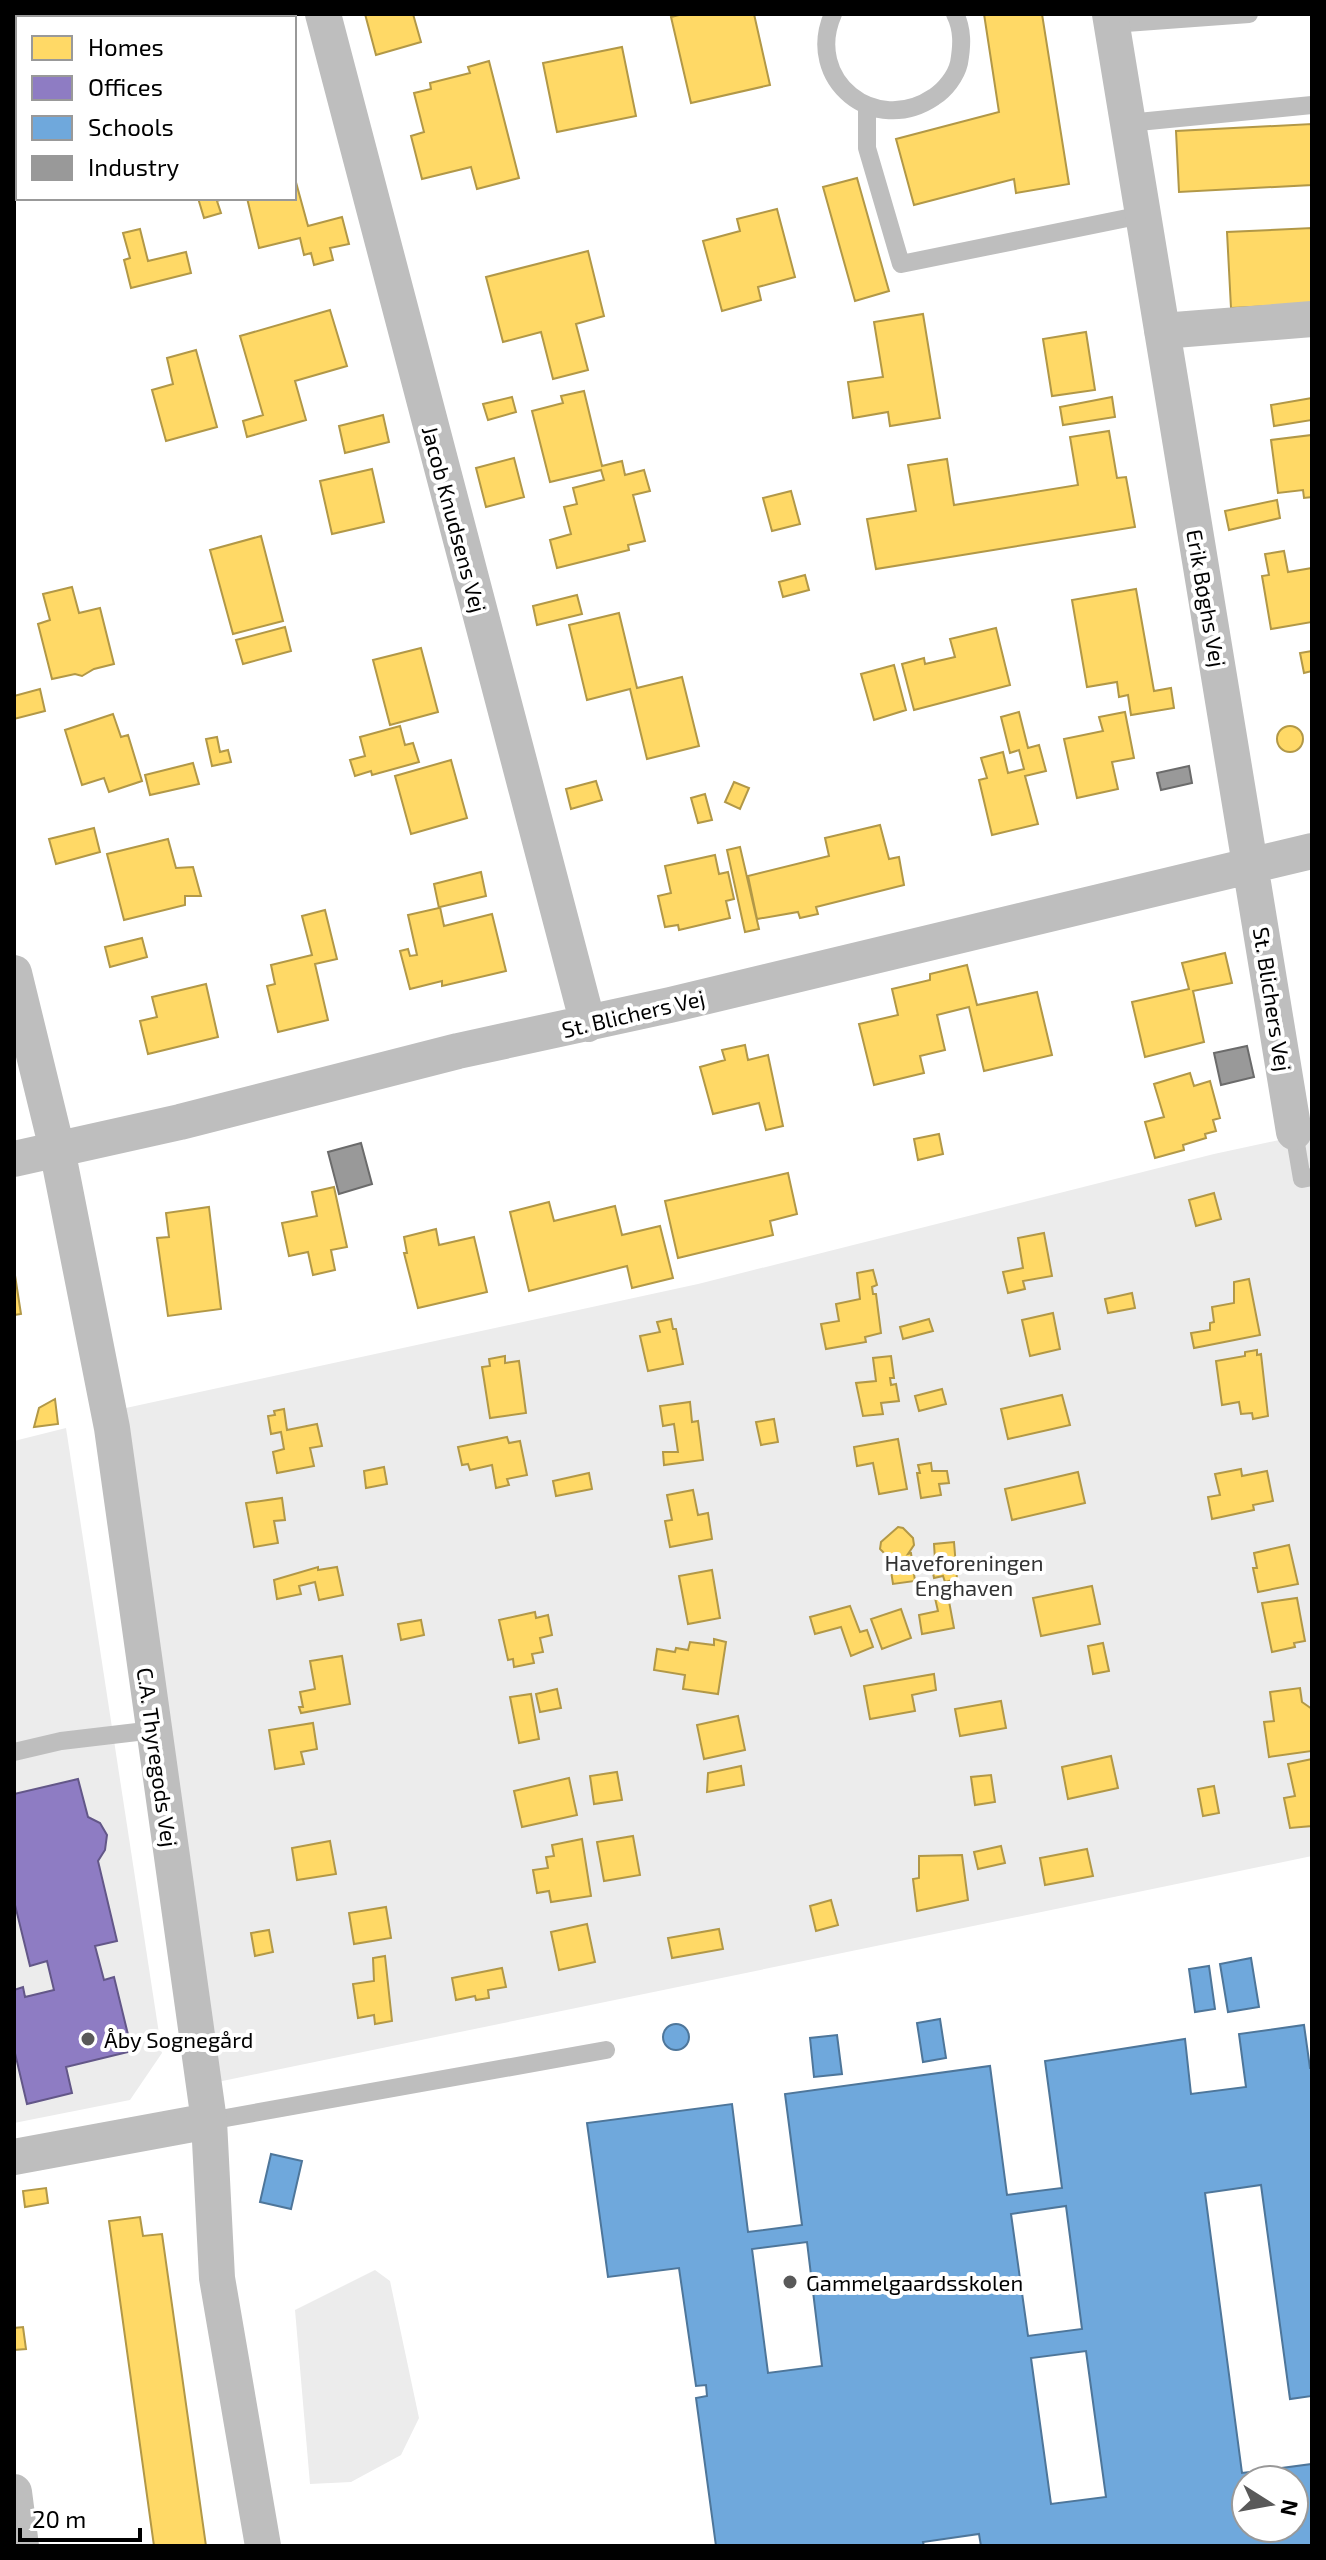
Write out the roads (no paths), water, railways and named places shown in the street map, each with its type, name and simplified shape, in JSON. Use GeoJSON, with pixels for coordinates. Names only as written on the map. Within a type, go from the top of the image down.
{"type":"FeatureCollection","features":[{"type":"Feature","properties":{"kind":"street","name":"Jacob Knudsens Vej"},"geometry":{"type":"LineString","coordinates":[[323,14],[588,1024]]}},
{"type":"Feature","properties":{"kind":"street","name":"Erik Bøghs Vej"},"geometry":{"type":"LineString","coordinates":[[1111,19],[1251,866]]}},
{"type":"Feature","properties":{"kind":"street"},"geometry":{"type":"LineString","coordinates":[[1162,331],[1312,319]]}},
{"type":"Feature","properties":{"kind":"street","name":"St. Blichers Vej"},"geometry":{"type":"LineString","coordinates":[[14,1159],[180,1122],[458,1051],[588,1024],[1312,851]]}},
{"type":"Feature","properties":{"kind":"street","name":"St. Blichers Vej"},"geometry":{"type":"LineString","coordinates":[[1251,866],[1294,1132]]}},
{"type":"Feature","properties":{"kind":"street","name":"C.A. Thyregods Vej"},"geometry":{"type":"LineString","coordinates":[[14,973],[57,1149],[112,1428],[209,2121],[217,2278],[263,2546]]}},
{"type":"Feature","properties":{"kind":"street"},"geometry":{"type":"LineString","coordinates":[[14,2157],[209,2121]]}},
{"type":"Feature","properties":{"kind":"street"},"geometry":{"type":"LineString","coordinates":[[14,2492],[21,2546]]}},
{"type":"Feature","properties":{"kind":"lane"},"geometry":{"type":"LineString","coordinates":[[833,14],[825,44],[830,69],[846,93],[867,107],[893,112],[919,107],[942,92],[957,70],[962,44],[955,14]]}},
{"type":"Feature","properties":{"kind":"lane"},"geometry":{"type":"LineString","coordinates":[[1111,19],[1249,14]]}},
{"type":"Feature","properties":{"kind":"lane"},"geometry":{"type":"LineString","coordinates":[[1128,123],[1312,105]]}},
{"type":"Feature","properties":{"kind":"lane"},"geometry":{"type":"LineString","coordinates":[[867,107],[867,148],[901,264],[1142,215]]}},
{"type":"Feature","properties":{"kind":"lane"},"geometry":{"type":"LineString","coordinates":[[1294,1132],[1302,1179],[1312,1177]]}},
{"type":"Feature","properties":{"kind":"lane"},"geometry":{"type":"LineString","coordinates":[[14,1752],[61,1741],[154,1730]]}},
{"type":"Feature","properties":{"kind":"lane"},"geometry":{"type":"LineString","coordinates":[[209,2121],[606,2050]]}},
{"type":"Feature","properties":{"kind":"place","name":"Åby Sognegård"},"geometry":{"type":"Point","coordinates":[88,2039]}},
{"type":"Feature","properties":{"kind":"place","name":"Gammelgaardsskolen"},"geometry":{"type":"Point","coordinates":[790,2282]}},
{"type":"Feature","properties":{"kind":"park label","name":"Haveforeningen Enghaven"},"geometry":{"type":"Point","coordinates":[964,1574]}}]}
